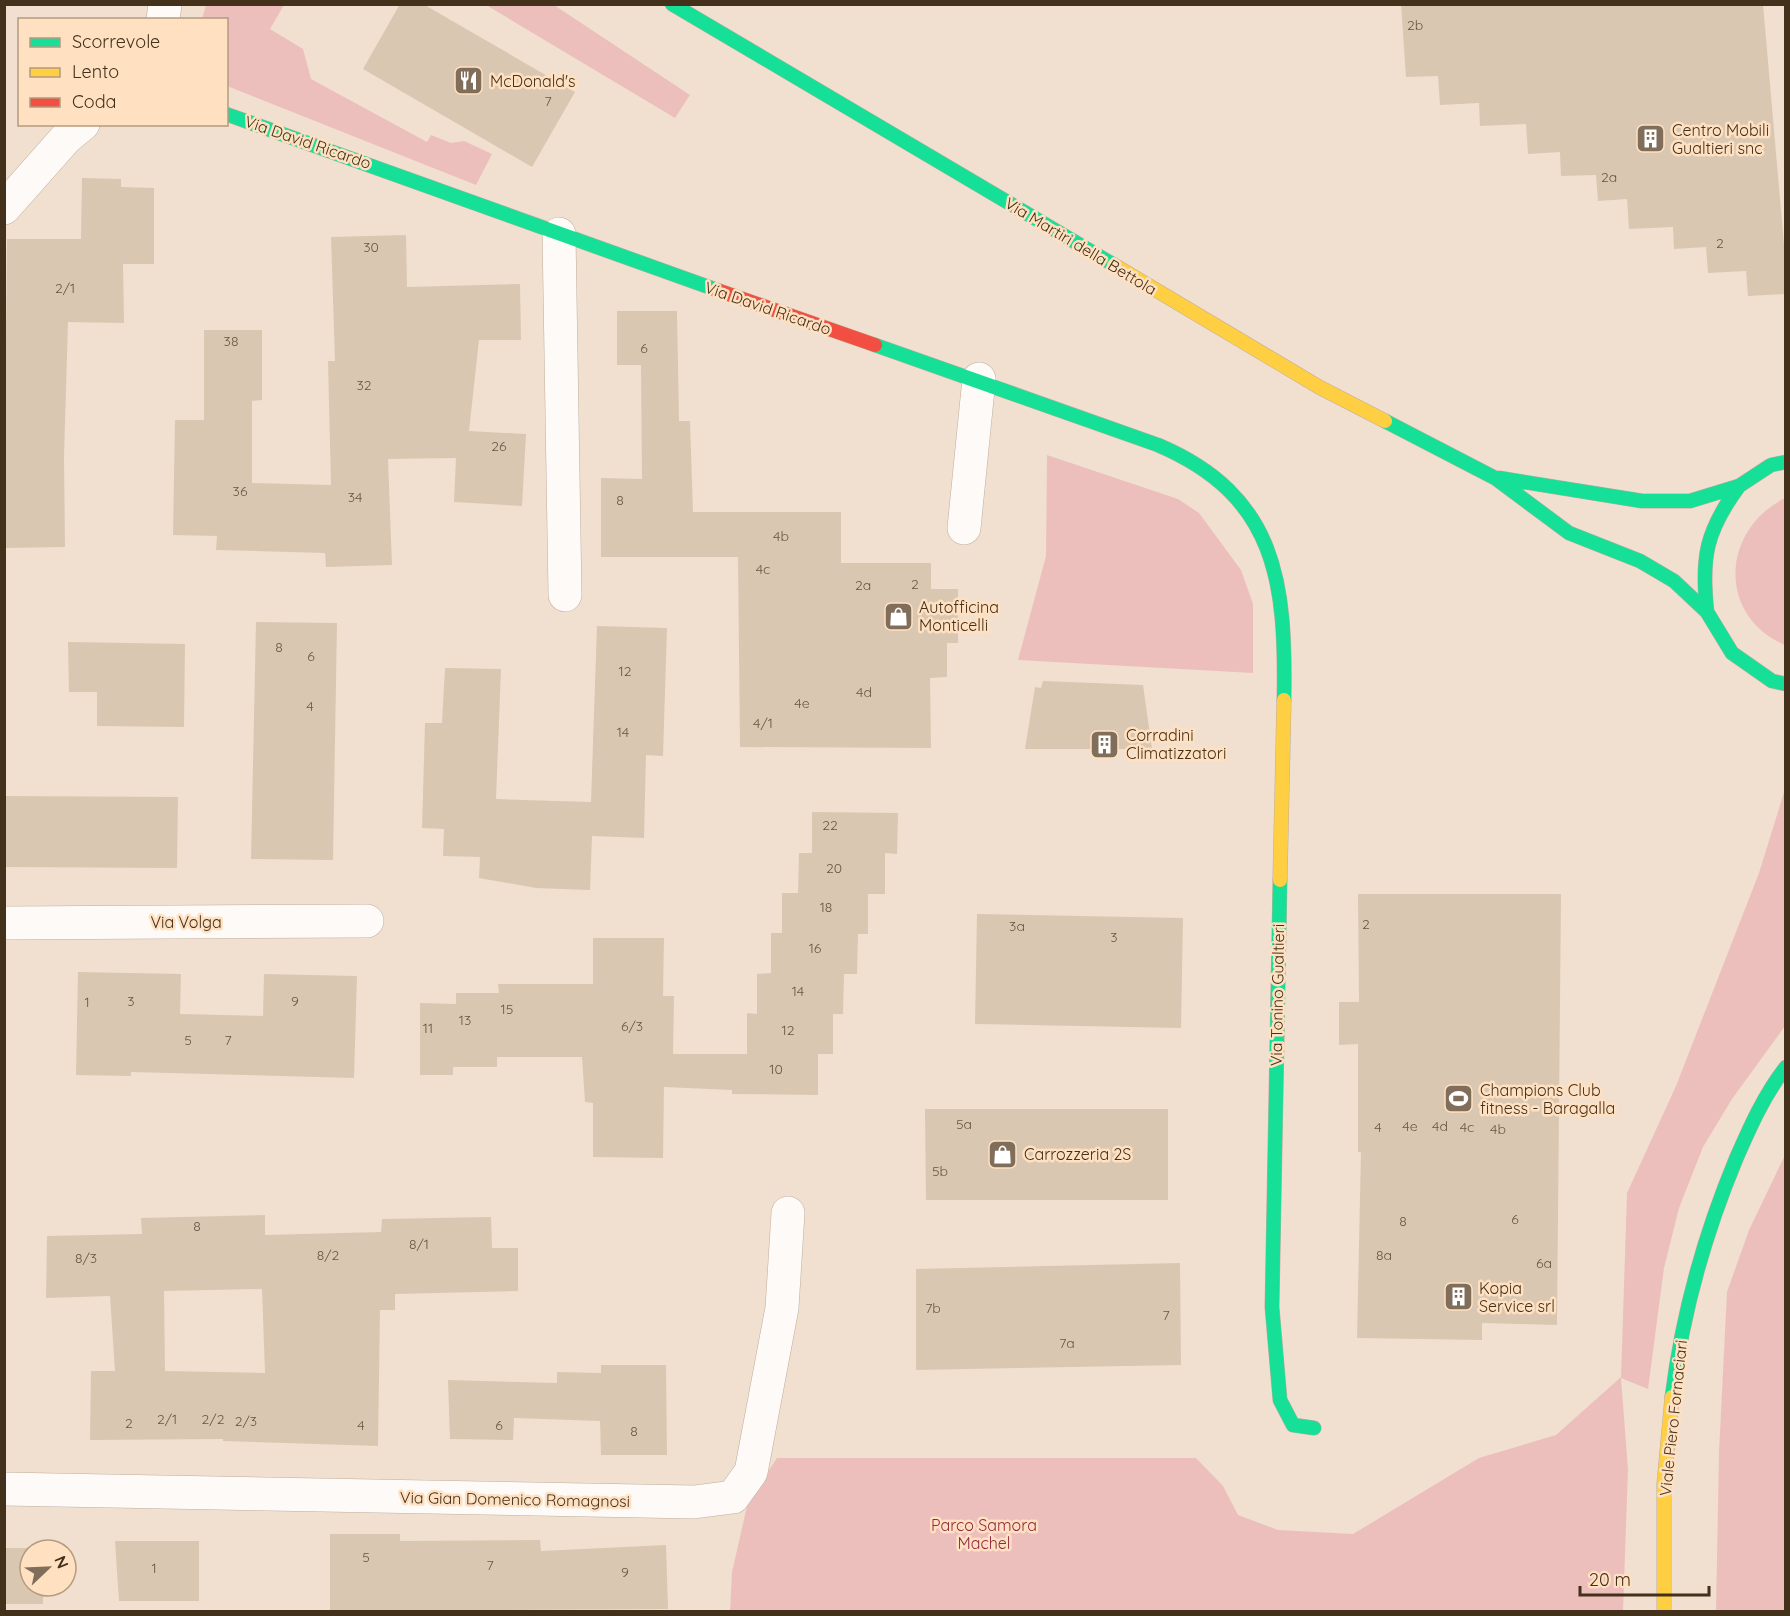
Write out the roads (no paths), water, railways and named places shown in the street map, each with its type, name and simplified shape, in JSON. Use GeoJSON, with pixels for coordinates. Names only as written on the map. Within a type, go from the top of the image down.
{"type":"FeatureCollection","features":[{"type":"Feature","properties":{"kind":"main road","name":"Via Martiri della Bettola"},"geometry":{"type":"LineString","coordinates":[[672,4],[1319,387],[1495,478],[1569,533],[1640,561],[1674,581],[1707,612],[1732,652],[1772,681],[1785,684]]}},
{"type":"Feature","properties":{"kind":"main road","name":"Via David Ricardo"},"geometry":{"type":"LineString","coordinates":[[228,115],[424,182],[559,234],[870,344],[979,379],[1176,451],[1217,478],[1242,505],[1264,542]]}},
{"type":"Feature","properties":{"kind":"main road","name":"Via Martiri della Bettola"},"geometry":{"type":"LineString","coordinates":[[1495,478],[1642,501],[1690,501],[1739,486],[1771,465],[1785,462]]}},
{"type":"Feature","properties":{"kind":"main road","name":"Via Martiri della Bettola"},"geometry":{"type":"LineString","coordinates":[[1707,612],[1703,576],[1704,552],[1716,516],[1739,486]]}},
{"type":"Feature","properties":{"kind":"main road","name":"Via Tonino Gualtieri"},"geometry":{"type":"LineString","coordinates":[[1264,542],[1279,582],[1285,632],[1272,1307],[1280,1400],[1293,1425],[1314,1428]]}},
{"type":"Feature","properties":{"kind":"main road","name":"Viale Piero Fornaciari"},"geometry":{"type":"LineString","coordinates":[[1664,1611],[1665,1469],[1675,1360],[1696,1269],[1725,1184],[1752,1125],[1785,1067]]}},
{"type":"Feature","properties":{"kind":"street"},"geometry":{"type":"LineString","coordinates":[[4,208],[66,138],[81,126]]}},
{"type":"Feature","properties":{"kind":"street"},"geometry":{"type":"LineString","coordinates":[[559,234],[565,595]]}},
{"type":"Feature","properties":{"kind":"street"},"geometry":{"type":"LineString","coordinates":[[964,528],[979,379]]}},
{"type":"Feature","properties":{"kind":"street","name":"Via Volga"},"geometry":{"type":"LineString","coordinates":[[4,923],[367,921]]}},
{"type":"Feature","properties":{"kind":"street","name":"Via Gian Domenico Romagnosi"},"geometry":{"type":"LineString","coordinates":[[4,1489],[694,1502],[733,1497],[752,1472],[782,1308],[788,1213]]}},
{"type":"Feature","properties":{"kind":"place","name":"McDonald's"},"geometry":{"type":"Point","coordinates":[469,81]}},
{"type":"Feature","properties":{"kind":"place","name":"Centro Mobili Gualtieri snc"},"geometry":{"type":"Point","coordinates":[1651,139]}},
{"type":"Feature","properties":{"kind":"place","name":"Autofficina Monticelli"},"geometry":{"type":"Point","coordinates":[898,616]}},
{"type":"Feature","properties":{"kind":"place","name":"Corradini Climatizzatori"},"geometry":{"type":"Point","coordinates":[1105,744]}},
{"type":"Feature","properties":{"kind":"place","name":"Champions Club fitness - Baragalla"},"geometry":{"type":"Point","coordinates":[1459,1099]}},
{"type":"Feature","properties":{"kind":"place","name":"Carrozzeria 2S"},"geometry":{"type":"Point","coordinates":[1003,1154]}},
{"type":"Feature","properties":{"kind":"place","name":"Kopia Service srl"},"geometry":{"type":"Point","coordinates":[1458,1297]}},
{"type":"Feature","properties":{"kind":"park label","name":"Parco Samora Machel"},"geometry":{"type":"Point","coordinates":[984,1534]}}]}
